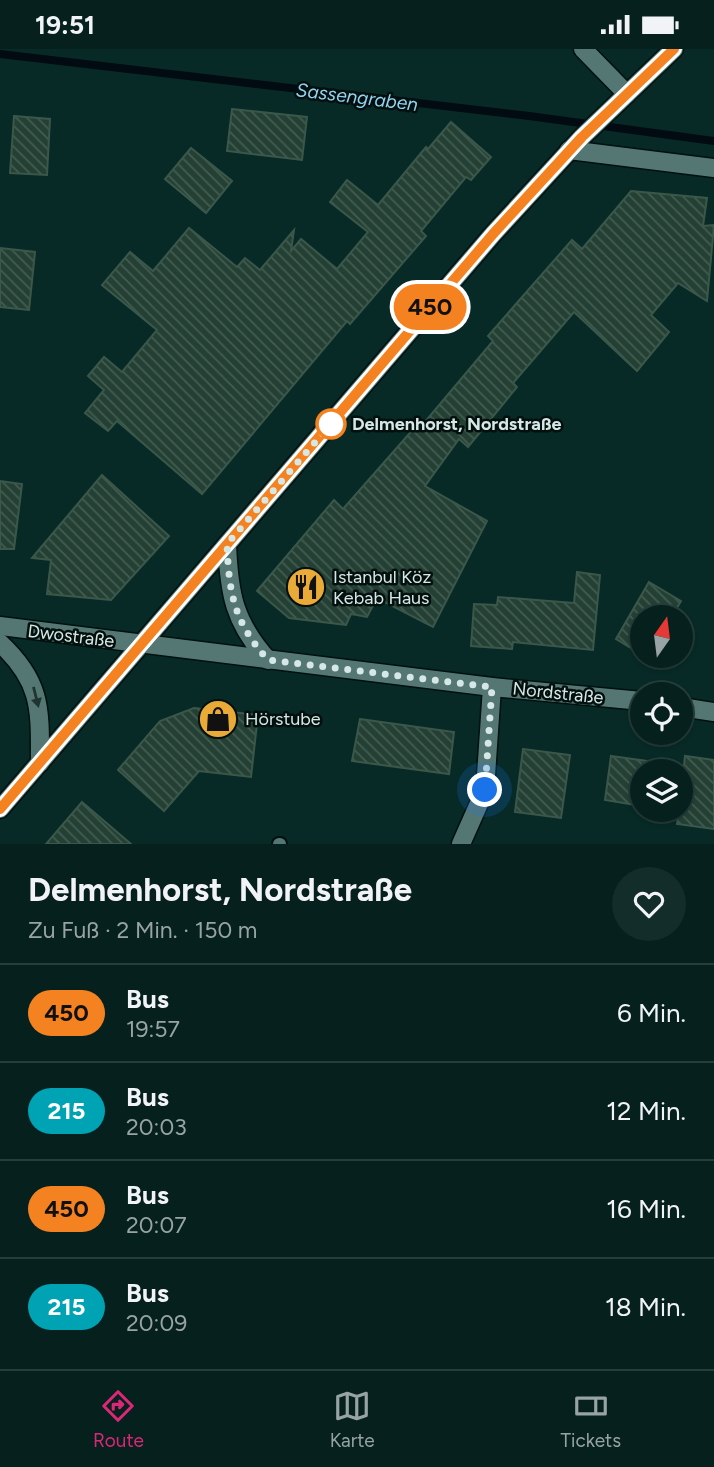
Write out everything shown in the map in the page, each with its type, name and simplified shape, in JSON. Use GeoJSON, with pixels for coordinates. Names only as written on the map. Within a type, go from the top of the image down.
{"type":"FeatureCollection","features":[{"type":"Feature","properties":{"kind":"street"},"geometry":{"type":"LineString","coordinates":[[583,49],[627,94]]}},
{"type":"Feature","properties":{"kind":"street"},"geometry":{"type":"LineString","coordinates":[[0,809],[493,234],[569,150],[674,49]]}},
{"type":"Feature","properties":{"kind":"street"},"geometry":{"type":"LineString","coordinates":[[569,150],[714,168]]}},
{"type":"Feature","properties":{"kind":"street"},"geometry":{"type":"LineString","coordinates":[[227,544],[233,603],[245,630],[268,660]]}},
{"type":"Feature","properties":{"kind":"street","name":"Dwostraße"},"geometry":{"type":"LineString","coordinates":[[0,627],[141,645]]}},
{"type":"Feature","properties":{"kind":"street"},"geometry":{"type":"LineString","coordinates":[[0,643],[31,678],[38,703],[40,763]]}},
{"type":"Feature","properties":{"kind":"street","name":"Nordstraße"},"geometry":{"type":"LineString","coordinates":[[141,645],[492,687],[630,700]]}},
{"type":"Feature","properties":{"kind":"street"},"geometry":{"type":"LineString","coordinates":[[461,844],[485,790],[492,687]]}},
{"type":"Feature","properties":{"kind":"street"},"geometry":{"type":"LineString","coordinates":[[693,709],[714,712]]}},
{"type":"Feature","properties":{"kind":"building"},"geometry":{"type":"Polygon","coordinates":[[[232,109],[307,117],[302,160],[227,151],[232,109]]]}},
{"type":"Feature","properties":{"kind":"building"},"geometry":{"type":"Polygon","coordinates":[[[14,116],[50,119],[47,175],[10,173],[14,116]]]}},
{"type":"Feature","properties":{"kind":"building"},"geometry":{"type":"Polygon","coordinates":[[[451,122],[491,157],[471,180],[466,177],[421,231],[426,236],[350,324],[347,321],[202,494],[117,421],[108,431],[85,413],[104,390],[88,376],[104,357],[122,372],[157,330],[102,285],[130,252],[153,271],[189,228],[237,267],[245,258],[260,270],[294,230],[291,251],[301,239],[337,269],[368,232],[330,202],[347,180],[378,205],[426,147],[428,149],[451,122]]]}},
{"type":"Feature","properties":{"kind":"building"},"geometry":{"type":"Polygon","coordinates":[[[191,148],[232,181],[206,213],[165,179],[191,148]]]}},
{"type":"Feature","properties":{"kind":"building"},"geometry":{"type":"Polygon","coordinates":[[[631,191],[707,198],[703,226],[714,225],[707,301],[678,283],[651,315],[669,332],[637,371],[574,312],[513,383],[517,387],[468,447],[459,439],[425,486],[487,521],[433,627],[377,598],[367,617],[351,614],[346,625],[289,618],[257,591],[334,500],[343,509],[416,426],[419,429],[493,341],[488,336],[572,240],[582,249],[631,191]]]}},
{"type":"Feature","properties":{"kind":"building"},"geometry":{"type":"Polygon","coordinates":[[[0,248],[35,252],[29,310],[0,307],[0,248]]]}},
{"type":"Feature","properties":{"kind":"building"},"geometry":{"type":"Polygon","coordinates":[[[102,475],[169,536],[111,600],[47,594],[51,560],[32,558],[102,475]]]}},
{"type":"Feature","properties":{"kind":"building"},"geometry":{"type":"Polygon","coordinates":[[[0,481],[22,484],[14,549],[0,549],[0,481]]]}},
{"type":"Feature","properties":{"kind":"building"},"geometry":{"type":"Polygon","coordinates":[[[577,572],[600,575],[593,650],[513,642],[512,649],[471,646],[474,604],[497,605],[498,597],[574,603],[577,572]]]}},
{"type":"Feature","properties":{"kind":"building"},"geometry":{"type":"Polygon","coordinates":[[[649,582],[681,601],[679,605],[636,605],[649,582]]]}},
{"type":"Feature","properties":{"kind":"building"},"geometry":{"type":"Polygon","coordinates":[[[630,615],[630,648],[616,639],[630,615]]]}},
{"type":"Feature","properties":{"kind":"building"},"geometry":{"type":"Polygon","coordinates":[[[194,708],[258,715],[251,777],[199,771],[164,811],[118,770],[160,721],[194,708]]]}},
{"type":"Feature","properties":{"kind":"building"},"geometry":{"type":"Polygon","coordinates":[[[360,719],[454,732],[449,774],[352,761],[360,719]]]}},
{"type":"Feature","properties":{"kind":"building"},"geometry":{"type":"Polygon","coordinates":[[[523,749],[570,755],[561,818],[515,812],[523,749]]]}},
{"type":"Feature","properties":{"kind":"building"},"geometry":{"type":"Polygon","coordinates":[[[611,756],[633,759],[630,759],[630,804],[605,800],[611,756]]]}},
{"type":"Feature","properties":{"kind":"building"},"geometry":{"type":"Polygon","coordinates":[[[685,756],[714,760],[714,829],[677,824],[693,822],[693,759],[685,759],[685,756]]]}},
{"type":"Feature","properties":{"kind":"building"},"geometry":{"type":"Polygon","coordinates":[[[82,802],[131,844],[46,844],[82,802]]]}},
{"type":"Feature","properties":{"kind":"waterway","name":"Sassengraben"},"geometry":{"type":"LineString","coordinates":[[0,54],[529,116],[714,141]]}},
{"type":"Feature","properties":{"kind":"bus line","name":"450"},"geometry":{"type":"LineString","coordinates":[[0,809],[493,234],[582,137],[674,49]]}},
{"type":"Feature","properties":{"kind":"place","name":"Delmenhorst, Nordstraße"},"geometry":{"type":"Point","coordinates":[331,424]}},
{"type":"Feature","properties":{"kind":"place","name":"Istanbul Köz Kebab Haus"},"geometry":{"type":"Point","coordinates":[306,587]}},
{"type":"Feature","properties":{"kind":"place","name":"Hörstube"},"geometry":{"type":"Point","coordinates":[218,719]}},
{"type":"Feature","properties":{"kind":"route"},"geometry":{"type":"LineString","coordinates":[[331,424],[227,544],[228,574],[238,617],[255,646],[268,660],[492,687],[485,790]]}}]}
